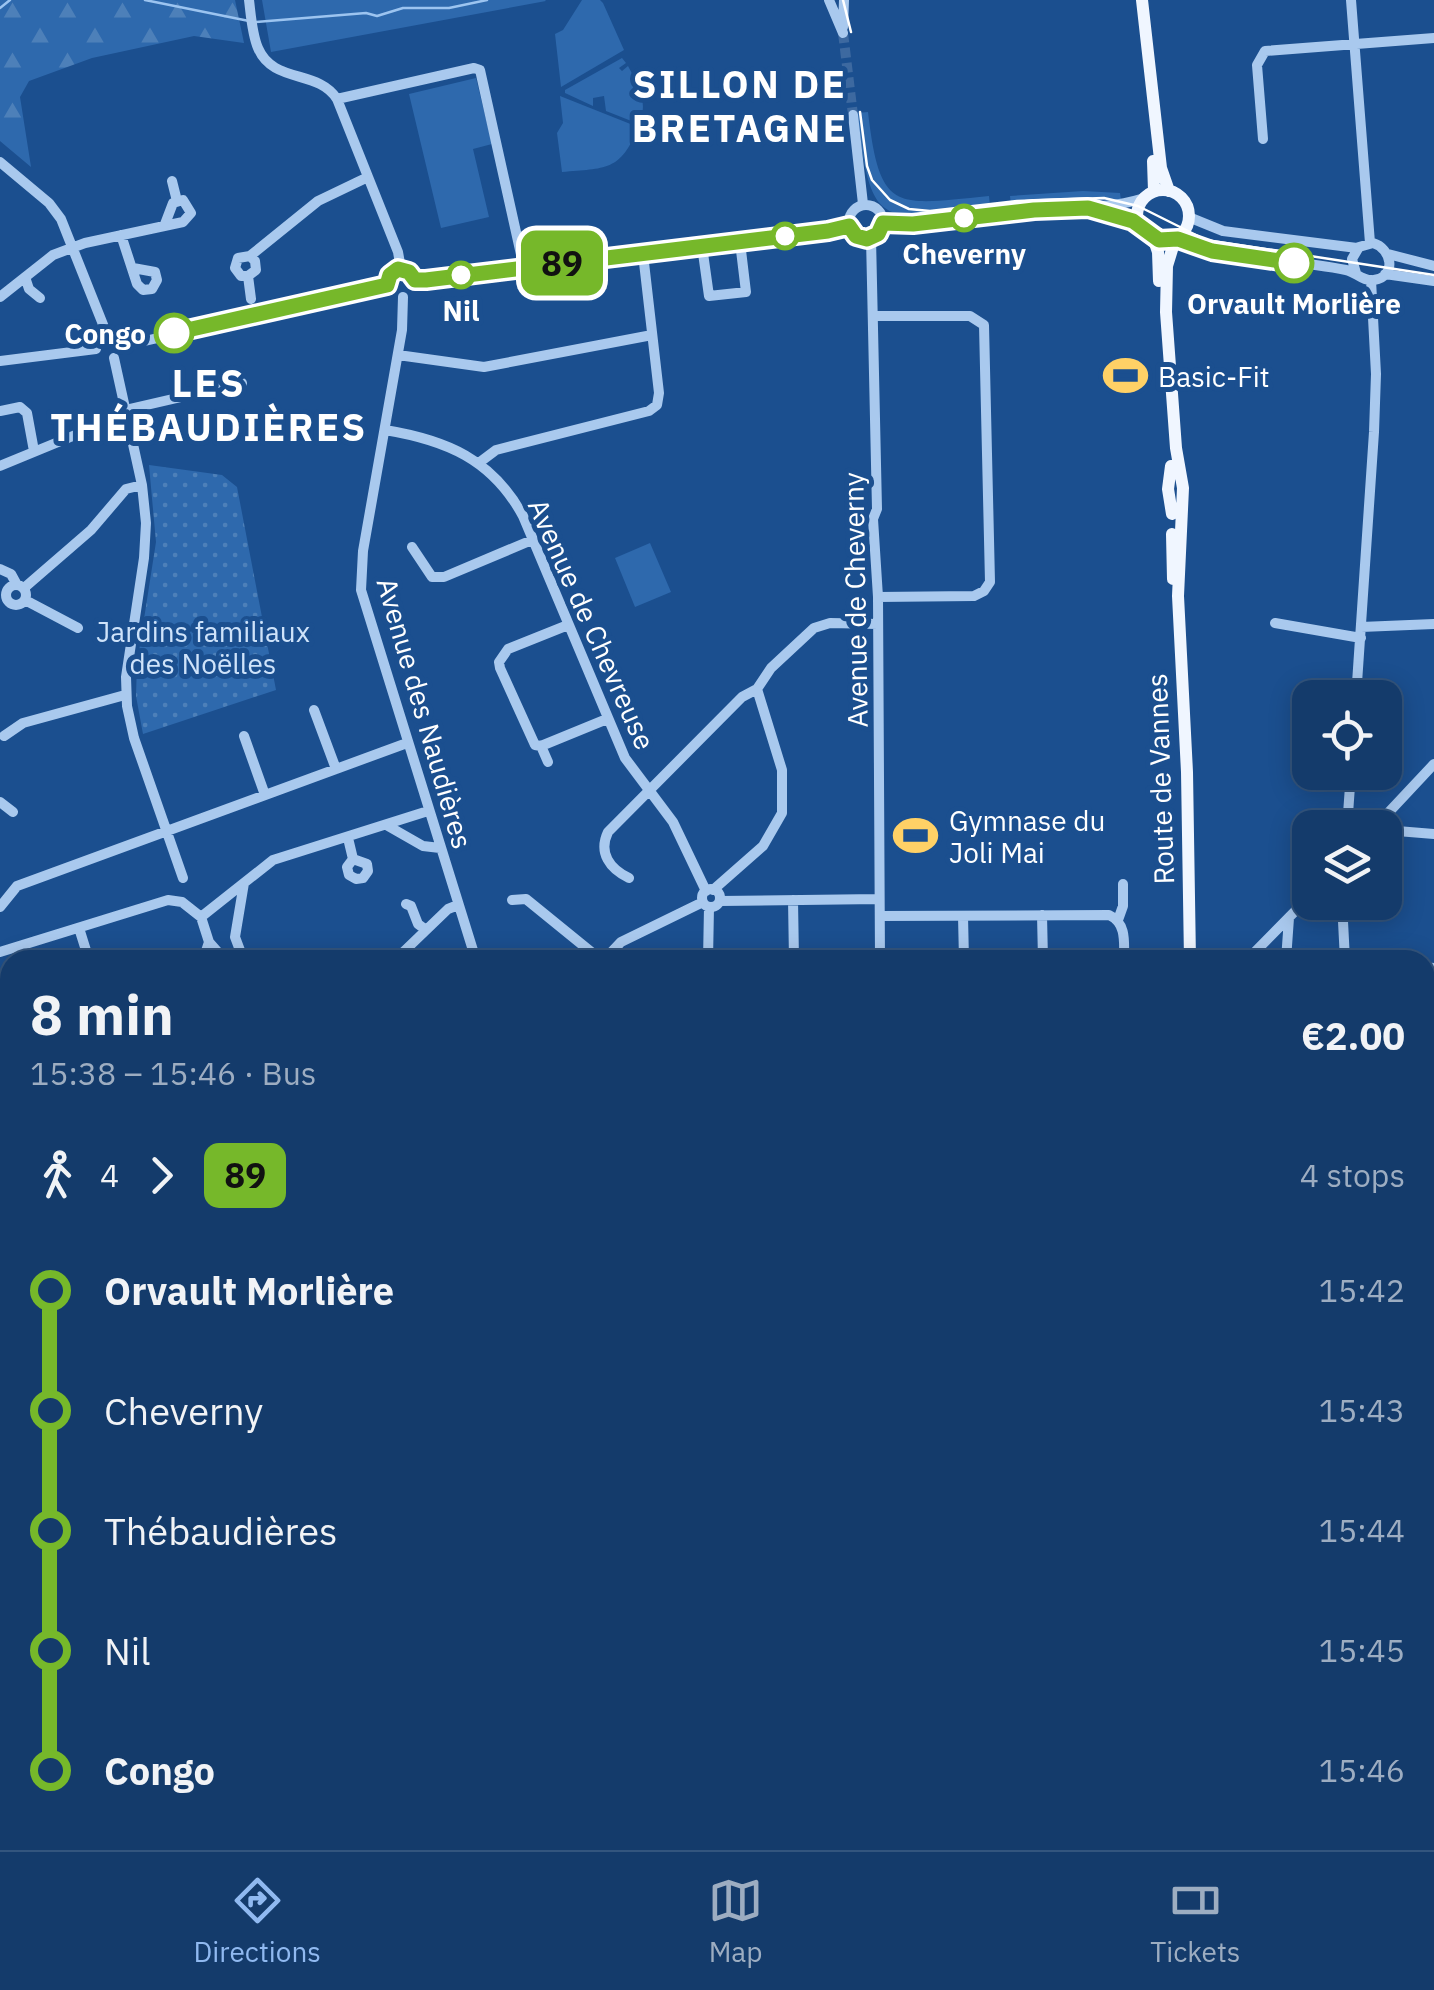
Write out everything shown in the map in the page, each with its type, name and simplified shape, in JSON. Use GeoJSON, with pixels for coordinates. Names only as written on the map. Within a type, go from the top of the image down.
{"type":"FeatureCollection","features":[{"type":"Feature","properties":{"kind":"main road"},"geometry":{"type":"LineString","coordinates":[[1138,0],[1162,191]]}},
{"type":"Feature","properties":{"kind":"main road"},"geometry":{"type":"LineString","coordinates":[[1162,191],[1186,204],[1191,218],[1188,228],[1177,239],[1152,237],[1140,226],[1136,213],[1141,200],[1162,191]]}},
{"type":"Feature","properties":{"kind":"main road","name":"Route de Vannes"},"geometry":{"type":"LineString","coordinates":[[1152,237],[1158,252],[1176,488]]}},
{"type":"Feature","properties":{"kind":"main road","name":"Route de Vannes"},"geometry":{"type":"LineString","coordinates":[[1177,239],[1167,266],[1166,312],[1176,488],[1173,576],[1178,596],[1186,772],[1190,950]]}},
{"type":"Feature","properties":{"kind":"street"},"geometry":{"type":"LineString","coordinates":[[249,0],[261,55],[274,68],[320,82],[337,99],[401,269]]}},
{"type":"Feature","properties":{"kind":"street"},"geometry":{"type":"LineString","coordinates":[[829,0],[843,33],[844,0]]}},
{"type":"Feature","properties":{"kind":"street"},"geometry":{"type":"LineString","coordinates":[[1351,0],[1370,243]]}},
{"type":"Feature","properties":{"kind":"street"},"geometry":{"type":"LineString","coordinates":[[1263,139],[1256,65],[1265,50],[1434,38]]}},
{"type":"Feature","properties":{"kind":"street"},"geometry":{"type":"LineString","coordinates":[[337,99],[474,68],[480,70],[524,268]]}},
{"type":"Feature","properties":{"kind":"street"},"geometry":{"type":"LineString","coordinates":[[853,114],[863,204]]}},
{"type":"Feature","properties":{"kind":"street"},"geometry":{"type":"LineString","coordinates":[[0,162],[49,203],[65,226],[106,332]]}},
{"type":"Feature","properties":{"kind":"street"},"geometry":{"type":"LineString","coordinates":[[251,299],[248,276],[238,274],[235,264],[241,256],[250,256],[318,201],[368,178]]}},
{"type":"Feature","properties":{"kind":"street"},"geometry":{"type":"LineString","coordinates":[[172,181],[177,201]]}},
{"type":"Feature","properties":{"kind":"street"},"geometry":{"type":"LineString","coordinates":[[883,223],[913,224],[1141,200]]}},
{"type":"Feature","properties":{"kind":"street"},"geometry":{"type":"LineString","coordinates":[[0,297],[53,255],[183,222],[191,213],[187,203],[177,201]]}},
{"type":"Feature","properties":{"kind":"street"},"geometry":{"type":"LineString","coordinates":[[165,224],[171,206],[177,201]]}},
{"type":"Feature","properties":{"kind":"street"},"geometry":{"type":"LineString","coordinates":[[863,204],[876,208],[883,223],[871,238],[856,236],[849,226],[851,212],[863,204]]}},
{"type":"Feature","properties":{"kind":"street"},"geometry":{"type":"LineString","coordinates":[[1088,208],[1140,226]]}},
{"type":"Feature","properties":{"kind":"street"},"geometry":{"type":"LineString","coordinates":[[1191,218],[1223,230],[1357,248],[1370,243],[1380,245],[1388,254],[1390,265],[1385,274]]}},
{"type":"Feature","properties":{"kind":"street"},"geometry":{"type":"LineString","coordinates":[[415,280],[849,226]]}},
{"type":"Feature","properties":{"kind":"street"},"geometry":{"type":"LineString","coordinates":[[121,235],[133,268]]}},
{"type":"Feature","properties":{"kind":"street","name":"Avenue de Cheverny"},"geometry":{"type":"LineString","coordinates":[[871,238],[880,950]]}},
{"type":"Feature","properties":{"kind":"street"},"geometry":{"type":"LineString","coordinates":[[1177,239],[1212,251],[1356,273],[1371,280],[1385,274],[1434,281]]}},
{"type":"Feature","properties":{"kind":"street"},"geometry":{"type":"LineString","coordinates":[[702,246],[709,296],[746,292],[740,242]]}},
{"type":"Feature","properties":{"kind":"street"},"geometry":{"type":"LineString","coordinates":[[1356,273],[1352,260],[1357,248]]}},
{"type":"Feature","properties":{"kind":"street"},"geometry":{"type":"LineString","coordinates":[[480,462],[496,450],[654,408],[659,398],[642,254]]}},
{"type":"Feature","properties":{"kind":"street"},"geometry":{"type":"LineString","coordinates":[[1388,254],[1434,266]]}},
{"type":"Feature","properties":{"kind":"street"},"geometry":{"type":"LineString","coordinates":[[401,269],[415,280],[412,292],[402,298],[392,294],[387,285],[391,273],[401,269]]}},
{"type":"Feature","properties":{"kind":"street"},"geometry":{"type":"LineString","coordinates":[[25,276],[30,289],[40,298]]}},
{"type":"Feature","properties":{"kind":"street"},"geometry":{"type":"LineString","coordinates":[[1357,680],[1376,374],[1371,280]]}},
{"type":"Feature","properties":{"kind":"street"},"geometry":{"type":"LineString","coordinates":[[184,878],[134,738],[125,695],[145,546],[142,485],[114,358],[122,346],[387,285]]}},
{"type":"Feature","properties":{"kind":"street","name":"Avenue des Naudières"},"geometry":{"type":"LineString","coordinates":[[402,298],[403,325],[363,551],[361,583],[473,950]]}},
{"type":"Feature","properties":{"kind":"street"},"geometry":{"type":"LineString","coordinates":[[873,316],[970,316],[984,325],[990,582],[974,596],[878,597]]}},
{"type":"Feature","properties":{"kind":"street"},"geometry":{"type":"LineString","coordinates":[[106,332],[117,335],[122,346]]}},
{"type":"Feature","properties":{"kind":"street"},"geometry":{"type":"LineString","coordinates":[[106,332],[96,340],[96,350],[103,358],[114,358]]}},
{"type":"Feature","properties":{"kind":"street"},"geometry":{"type":"LineString","coordinates":[[398,355],[488,366],[652,335]]}},
{"type":"Feature","properties":{"kind":"street"},"geometry":{"type":"LineString","coordinates":[[0,361],[96,350]]}},
{"type":"Feature","properties":{"kind":"street"},"geometry":{"type":"LineString","coordinates":[[125,410],[242,382]]}},
{"type":"Feature","properties":{"kind":"street"},"geometry":{"type":"LineString","coordinates":[[0,411],[20,407],[27,413],[34,452]]}},
{"type":"Feature","properties":{"kind":"street"},"geometry":{"type":"LineString","coordinates":[[0,466],[86,431],[129,424]]}},
{"type":"Feature","properties":{"kind":"street","name":"Avenue de Chevreuse"},"geometry":{"type":"LineString","coordinates":[[384,430],[442,442],[480,462],[514,501],[624,758],[673,822],[710,898]]}},
{"type":"Feature","properties":{"kind":"street"},"geometry":{"type":"LineString","coordinates":[[9,603],[18,605],[22,591],[92,530],[124,491],[142,485]]}},
{"type":"Feature","properties":{"kind":"street"},"geometry":{"type":"LineString","coordinates":[[412,547],[432,577],[444,577],[532,540]]}},
{"type":"Feature","properties":{"kind":"street"},"geometry":{"type":"LineString","coordinates":[[0,569],[11,574],[22,591],[78,628]]}},
{"type":"Feature","properties":{"kind":"street"},"geometry":{"type":"LineString","coordinates":[[9,603],[6,591],[22,591]]}},
{"type":"Feature","properties":{"kind":"street"},"geometry":{"type":"LineString","coordinates":[[0,615],[9,603]]}},
{"type":"Feature","properties":{"kind":"street"},"geometry":{"type":"LineString","coordinates":[[1275,623],[1361,633],[1434,624]]}},
{"type":"Feature","properties":{"kind":"street"},"geometry":{"type":"LineString","coordinates":[[629,878],[604,856],[608,832],[742,697],[757,689],[772,668],[814,628],[878,624]]}},
{"type":"Feature","properties":{"kind":"street"},"geometry":{"type":"LineString","coordinates":[[548,762],[541,746],[530,739],[498,662],[508,649],[568,625]]}},
{"type":"Feature","properties":{"kind":"street"},"geometry":{"type":"LineString","coordinates":[[621,950],[710,898],[763,846],[782,813],[782,770],[757,689]]}},
{"type":"Feature","properties":{"kind":"street"},"geometry":{"type":"LineString","coordinates":[[4,736],[23,723],[125,695]]}},
{"type":"Feature","properties":{"kind":"street"},"geometry":{"type":"LineString","coordinates":[[314,710],[336,769]]}},
{"type":"Feature","properties":{"kind":"street"},"geometry":{"type":"LineString","coordinates":[[541,746],[607,718]]}},
{"type":"Feature","properties":{"kind":"street"},"geometry":{"type":"LineString","coordinates":[[244,736],[265,795]]}},
{"type":"Feature","properties":{"kind":"street"},"geometry":{"type":"LineString","coordinates":[[0,907],[17,886],[407,743]]}},
{"type":"Feature","properties":{"kind":"street"},"geometry":{"type":"LineString","coordinates":[[1389,810],[1434,764]]}},
{"type":"Feature","properties":{"kind":"street"},"geometry":{"type":"LineString","coordinates":[[0,802],[12,812]]}},
{"type":"Feature","properties":{"kind":"street"},"geometry":{"type":"LineString","coordinates":[[201,917],[272,860],[428,811]]}},
{"type":"Feature","properties":{"kind":"street"},"geometry":{"type":"LineString","coordinates":[[400,833],[408,818]]}},
{"type":"Feature","properties":{"kind":"street"},"geometry":{"type":"LineString","coordinates":[[388,826],[428,848],[440,848]]}},
{"type":"Feature","properties":{"kind":"street"},"geometry":{"type":"LineString","coordinates":[[1402,831],[1434,834]]}},
{"type":"Feature","properties":{"kind":"street"},"geometry":{"type":"LineString","coordinates":[[348,838],[354,859]]}},
{"type":"Feature","properties":{"kind":"street"},"geometry":{"type":"LineString","coordinates":[[239,950],[236,930],[244,882]]}},
{"type":"Feature","properties":{"kind":"street"},"geometry":{"type":"LineString","coordinates":[[1122,884],[1123,906],[1118,920],[1123,950]]}},
{"type":"Feature","properties":{"kind":"street"},"geometry":{"type":"LineString","coordinates":[[710,898],[879,899]]}},
{"type":"Feature","properties":{"kind":"street"},"geometry":{"type":"LineString","coordinates":[[708,950],[710,898]]}},
{"type":"Feature","properties":{"kind":"street"},"geometry":{"type":"LineString","coordinates":[[512,900],[526,899],[590,950]]}},
{"type":"Feature","properties":{"kind":"street"},"geometry":{"type":"LineString","coordinates":[[7,950],[168,900],[182,902],[201,917],[209,942],[216,950]]}},
{"type":"Feature","properties":{"kind":"street"},"geometry":{"type":"LineString","coordinates":[[793,900],[794,950]]}},
{"type":"Feature","properties":{"kind":"street"},"geometry":{"type":"LineString","coordinates":[[406,904],[412,906],[418,924],[426,930]]}},
{"type":"Feature","properties":{"kind":"street"},"geometry":{"type":"LineString","coordinates":[[405,950],[458,904]]}},
{"type":"Feature","properties":{"kind":"street"},"geometry":{"type":"LineString","coordinates":[[880,916],[1101,914],[1118,920]]}},
{"type":"Feature","properties":{"kind":"street"},"geometry":{"type":"LineString","coordinates":[[1256,950],[1292,914]]}},
{"type":"Feature","properties":{"kind":"street"},"geometry":{"type":"LineString","coordinates":[[1042,915],[1043,950]]}},
{"type":"Feature","properties":{"kind":"street"},"geometry":{"type":"LineString","coordinates":[[963,916],[964,950]]}},
{"type":"Feature","properties":{"kind":"street"},"geometry":{"type":"LineString","coordinates":[[1287,950],[1289,917]]}},
{"type":"Feature","properties":{"kind":"street"},"geometry":{"type":"LineString","coordinates":[[1344,920],[1347,950]]}},
{"type":"Feature","properties":{"kind":"street"},"geometry":{"type":"LineString","coordinates":[[79,928],[86,950]]}},
{"type":"Feature","properties":{"kind":"street"},"geometry":{"type":"LineString","coordinates":[[206,950],[209,942]]}},
{"type":"Feature","properties":{"kind":"green space"},"geometry":{"type":"Polygon","coordinates":[[[0,0],[235,0],[244,43],[194,36],[92,58],[29,81],[20,97],[31,167],[0,141],[0,0]]]}},
{"type":"Feature","properties":{"kind":"green space"},"geometry":{"type":"Polygon","coordinates":[[[262,0],[545,0],[546,1],[271,52],[262,0]]]}},
{"type":"Feature","properties":{"kind":"green space"},"geometry":{"type":"Polygon","coordinates":[[[582,0],[603,3],[624,50],[561,87],[555,34],[563,30],[582,0]]]}},
{"type":"Feature","properties":{"kind":"green space"},"geometry":{"type":"Polygon","coordinates":[[[622,58],[626,63],[619,68],[622,71],[628,66],[641,94],[639,124],[606,111],[604,96],[593,98],[593,106],[565,93],[622,58]]]}},
{"type":"Feature","properties":{"kind":"green space"},"geometry":{"type":"Polygon","coordinates":[[[476,78],[492,144],[473,149],[489,217],[441,228],[409,94],[476,78]]]}},
{"type":"Feature","properties":{"kind":"green space"},"geometry":{"type":"Polygon","coordinates":[[[560,96],[638,127],[618,160],[600,168],[562,172],[557,133],[563,123],[560,96]]]}},
{"type":"Feature","properties":{"kind":"green space"},"geometry":{"type":"Polygon","coordinates":[[[868,112],[879,169],[887,186],[898,196],[932,201],[989,196],[990,207],[924,215],[887,210],[876,198],[862,151],[857,113],[868,112]]]}},
{"type":"Feature","properties":{"kind":"green space"},"geometry":{"type":"Polygon","coordinates":[[[1083,191],[1120,193],[1121,200],[1011,205],[1010,196],[1083,191]]]}},
{"type":"Feature","properties":{"kind":"green space","name":"Jardins familiaux des Noëlles"},"geometry":{"type":"Polygon","coordinates":[[[149,465],[222,475],[237,487],[276,690],[143,734],[136,696],[137,664],[156,542],[149,465]]]}},
{"type":"Feature","properties":{"kind":"green space"},"geometry":{"type":"Polygon","coordinates":[[[650,543],[671,592],[635,607],[615,558],[650,543]]]}},
{"type":"Feature","properties":{"kind":"waterway"},"geometry":{"type":"LineString","coordinates":[[0,8],[10,0]]}},
{"type":"Feature","properties":{"kind":"waterway"},"geometry":{"type":"LineString","coordinates":[[145,0],[249,21]]}},
{"type":"Feature","properties":{"kind":"waterway"},"geometry":{"type":"LineString","coordinates":[[256,22],[366,13],[377,16],[403,8],[449,8],[487,0]]}},
{"type":"Feature","properties":{"kind":"tunnel"},"geometry":{"type":"LineString","coordinates":[[843,33],[853,115]]}},
{"type":"Feature","properties":{"kind":"tram line"},"geometry":{"type":"LineString","coordinates":[[843,0],[851,32]]}},
{"type":"Feature","properties":{"kind":"tram line"},"geometry":{"type":"LineString","coordinates":[[860,112],[872,180],[890,200],[909,209],[930,211],[1017,201],[1104,198],[1138,206],[1206,240],[1434,275]]}},
{"type":"Feature","properties":{"kind":"bus line","name":"89"},"geometry":{"type":"LineString","coordinates":[[174,333],[387,285],[391,273],[398,269],[409,272],[415,280],[426,280],[849,226],[856,236],[867,239],[878,234],[883,223],[913,224],[1034,210],[1088,208],[1133,221],[1159,240],[1178,239],[1212,251],[1294,263]]}},
{"type":"Feature","properties":{"kind":"place","name":"Cheverny"},"geometry":{"type":"Point","coordinates":[964,218]}},
{"type":"Feature","properties":{"kind":"place","name":"Orvault Morlière"},"geometry":{"type":"Point","coordinates":[1294,263]}},
{"type":"Feature","properties":{"kind":"place","name":"Nil"},"geometry":{"type":"Point","coordinates":[461,275]}},
{"type":"Feature","properties":{"kind":"place","name":"Congo"},"geometry":{"type":"Point","coordinates":[174,333]}},
{"type":"Feature","properties":{"kind":"place","name":"Basic-Fit"},"geometry":{"type":"Point","coordinates":[1125,376]}},
{"type":"Feature","properties":{"kind":"place","name":"Gymnase du Joli Mai"},"geometry":{"type":"Point","coordinates":[916,836]}},
{"type":"Feature","properties":{"kind":"district","name":"SILLON DE BRETAGNE"},"geometry":{"type":"Point","coordinates":[740,105]}},
{"type":"Feature","properties":{"kind":"district","name":"LES THÉBAUDIÈRES"},"geometry":{"type":"Point","coordinates":[209,404]}}]}
